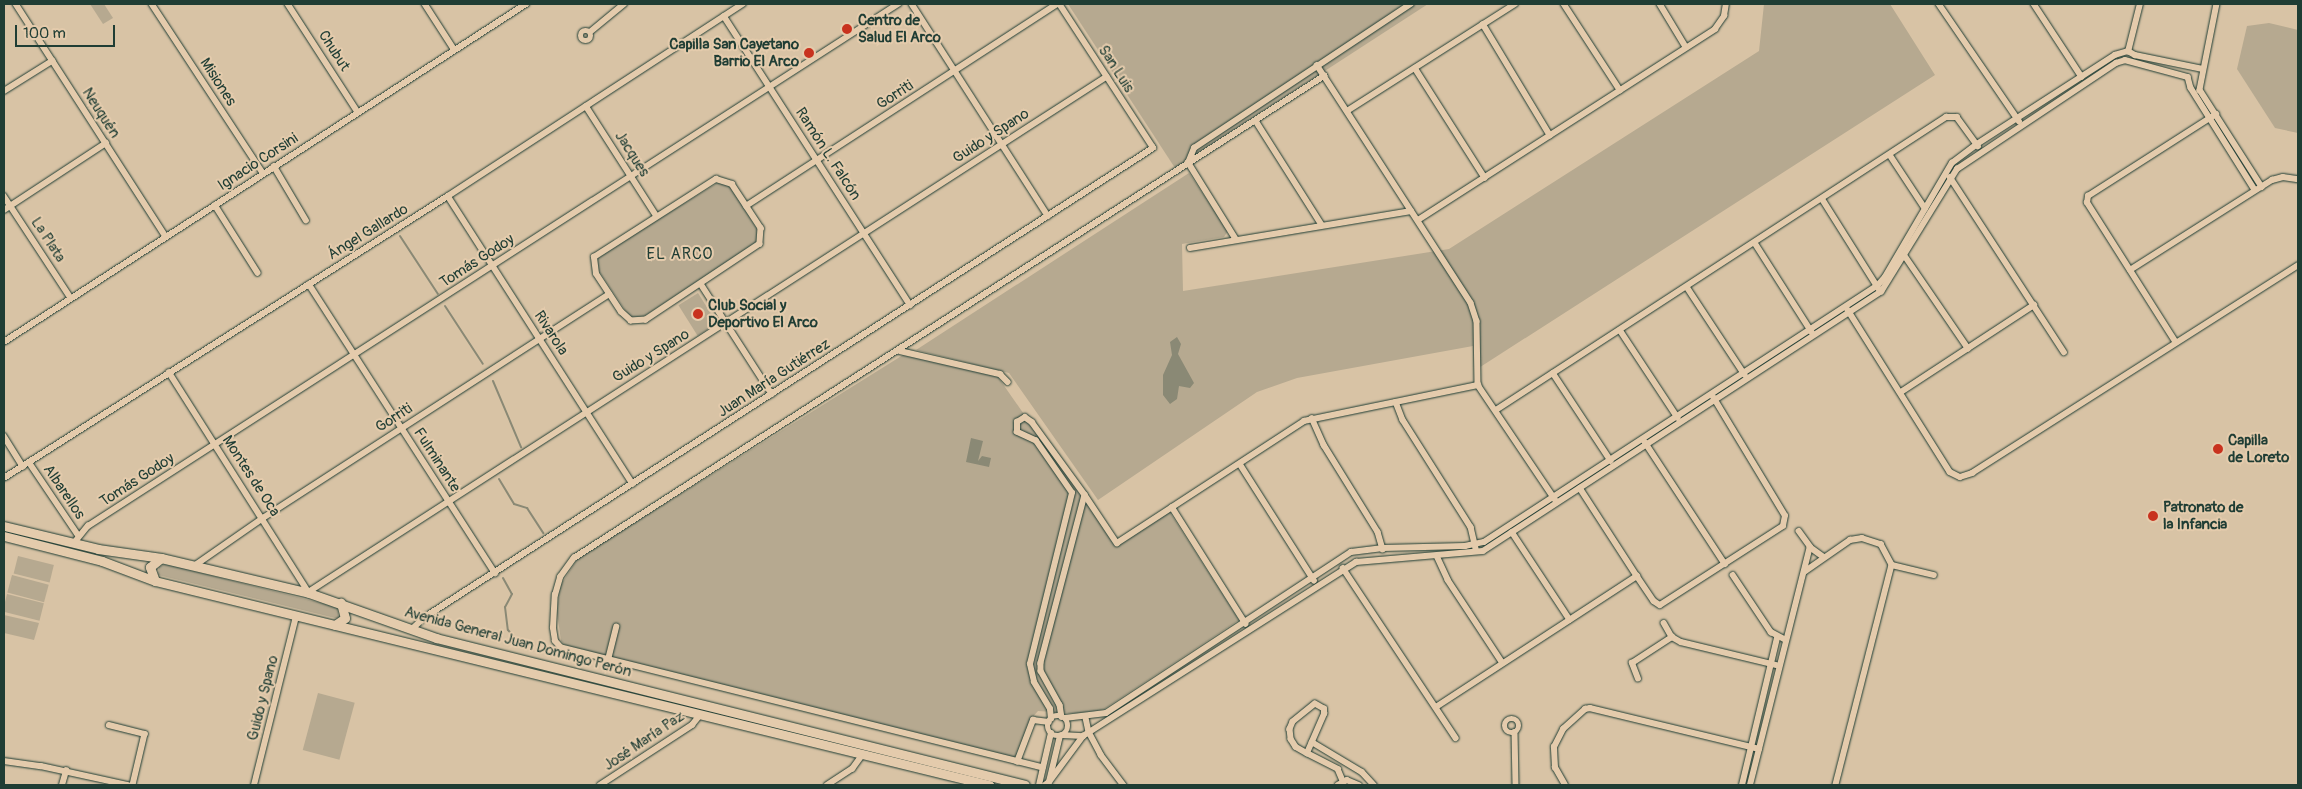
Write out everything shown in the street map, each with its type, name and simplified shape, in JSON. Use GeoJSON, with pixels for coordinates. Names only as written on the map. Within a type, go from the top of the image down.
{"type":"FeatureCollection","features":[{"type":"Feature","properties":{"kind":"main road","name":"Avenida General Juan Domingo Perón"},"geometry":{"type":"LineString","coordinates":[[4,526],[76,539],[309,592],[411,630],[1025,785]]}},
{"type":"Feature","properties":{"kind":"main road","name":"Avenida General Juan Domingo Perón"},"geometry":{"type":"LineString","coordinates":[[4,536],[102,562],[155,580],[296,616],[989,785]]}},
{"type":"Feature","properties":{"kind":"main road"},"geometry":{"type":"LineString","coordinates":[[155,580],[150,567],[161,558]]}},
{"type":"Feature","properties":{"kind":"main road"},"geometry":{"type":"LineString","coordinates":[[336,625],[345,618],[341,603]]}},
{"type":"Feature","properties":{"kind":"street","name":"Neuquén"},"geometry":{"type":"LineString","coordinates":[[16,4],[166,237]]}},
{"type":"Feature","properties":{"kind":"street","name":"Misiones"},"geometry":{"type":"LineString","coordinates":[[152,4],[263,173]]}},
{"type":"Feature","properties":{"kind":"street","name":"Chubut"},"geometry":{"type":"LineString","coordinates":[[288,4],[358,112]]}},
{"type":"Feature","properties":{"kind":"street"},"geometry":{"type":"LineString","coordinates":[[425,4],[454,48]]}},
{"type":"Feature","properties":{"kind":"street","name":"Ignacio Corsini"},"geometry":{"type":"LineString","coordinates":[[4,342],[454,48],[526,4]]}},
{"type":"Feature","properties":{"kind":"street"},"geometry":{"type":"LineString","coordinates":[[590,32],[624,4]]}},
{"type":"Feature","properties":{"kind":"street","name":"Ángel Gallardo"},"geometry":{"type":"LineString","coordinates":[[4,478],[448,196],[743,4]]}},
{"type":"Feature","properties":{"kind":"street","name":"Tomás Godoy"},"geometry":{"type":"LineString","coordinates":[[76,539],[88,526],[898,4]]}},
{"type":"Feature","properties":{"kind":"street"},"geometry":{"type":"LineString","coordinates":[[912,4],[1048,216]]}},
{"type":"Feature","properties":{"kind":"street","name":"Gorriti"},"geometry":{"type":"LineString","coordinates":[[746,206],[1058,4]]}},
{"type":"Feature","properties":{"kind":"street","name":"San Luis"},"geometry":{"type":"LineString","coordinates":[[1058,4],[1153,148]]}},
{"type":"Feature","properties":{"kind":"street"},"geometry":{"type":"LineString","coordinates":[[1236,240],[1189,165],[1188,158],[1196,145],[1411,4]]}},
{"type":"Feature","properties":{"kind":"street"},"geometry":{"type":"LineString","coordinates":[[1347,111],[1515,4]]}},
{"type":"Feature","properties":{"kind":"street"},"geometry":{"type":"LineString","coordinates":[[1564,4],[1620,90]]}},
{"type":"Feature","properties":{"kind":"street"},"geometry":{"type":"LineString","coordinates":[[1660,4],[1686,47]]}},
{"type":"Feature","properties":{"kind":"street"},"geometry":{"type":"LineString","coordinates":[[1418,220],[1686,47],[1720,23],[1726,4]]}},
{"type":"Feature","properties":{"kind":"street"},"geometry":{"type":"LineString","coordinates":[[1939,4],[2020,122]]}},
{"type":"Feature","properties":{"kind":"street"},"geometry":{"type":"LineString","coordinates":[[2034,4],[2082,77]]}},
{"type":"Feature","properties":{"kind":"street"},"geometry":{"type":"LineString","coordinates":[[1017,762],[1032,722],[1063,718],[1086,718],[1106,713],[1351,552],[1383,548],[1476,544],[1877,286],[1885,277],[1952,163],[1977,144],[2020,122],[2124,60],[2140,4]]}},
{"type":"Feature","properties":{"kind":"street"},"geometry":{"type":"LineString","coordinates":[[2217,4],[2200,87],[2262,187]]}},
{"type":"Feature","properties":{"kind":"street","name":"Ramón L. Falcón"},"geometry":{"type":"LineString","coordinates":[[724,16],[910,305]]}},
{"type":"Feature","properties":{"kind":"street"},"geometry":{"type":"LineString","coordinates":[[1483,24],[1550,135]]}},
{"type":"Feature","properties":{"kind":"street"},"geometry":{"type":"LineString","coordinates":[[1047,784],[1086,734],[1343,568],[1367,558],[1477,553],[1558,503],[1881,292],[1905,256],[1950,177],[1981,150],[2115,55],[2128,51],[2135,55],[2203,69]]}},
{"type":"Feature","properties":{"kind":"street"},"geometry":{"type":"LineString","coordinates":[[2124,60],[2184,74],[2209,118],[2255,190]]}},
{"type":"Feature","properties":{"kind":"street"},"geometry":{"type":"LineString","coordinates":[[4,91],[52,61]]}},
{"type":"Feature","properties":{"kind":"street"},"geometry":{"type":"LineString","coordinates":[[1317,65],[1418,220],[1475,313],[1478,385],[1558,503]]}},
{"type":"Feature","properties":{"kind":"street"},"geometry":{"type":"LineString","coordinates":[[1415,68],[1485,178]]}},
{"type":"Feature","properties":{"kind":"street"},"geometry":{"type":"LineString","coordinates":[[1043,768],[561,648],[555,641],[557,586],[574,558],[900,351],[1324,76]]}},
{"type":"Feature","properties":{"kind":"street","name":"Guido y Spano"},"geometry":{"type":"LineString","coordinates":[[309,592],[1106,77]]}},
{"type":"Feature","properties":{"kind":"street"},"geometry":{"type":"LineString","coordinates":[[2192,89],[2200,87]]}},
{"type":"Feature","properties":{"kind":"street","name":"Jacques"},"geometry":{"type":"LineString","coordinates":[[586,106],[656,215]]}},
{"type":"Feature","properties":{"kind":"street"},"geometry":{"type":"LineString","coordinates":[[2176,343],[2087,203],[2088,196],[2216,114]]}},
{"type":"Feature","properties":{"kind":"street"},"geometry":{"type":"LineString","coordinates":[[1496,410],[1953,115],[1981,150]]}},
{"type":"Feature","properties":{"kind":"street"},"geometry":{"type":"LineString","coordinates":[[1256,121],[1322,225]]}},
{"type":"Feature","properties":{"kind":"street"},"geometry":{"type":"LineString","coordinates":[[4,210],[106,143]]}},
{"type":"Feature","properties":{"kind":"street","name":"Juan María Gutiérrez"},"geometry":{"type":"LineString","coordinates":[[411,630],[425,617],[1153,148]]}},
{"type":"Feature","properties":{"kind":"street"},"geometry":{"type":"LineString","coordinates":[[1890,155],[1924,208]]}},
{"type":"Feature","properties":{"kind":"street"},"geometry":{"type":"LineString","coordinates":[[274,166],[306,220]]}},
{"type":"Feature","properties":{"kind":"street"},"geometry":{"type":"LineString","coordinates":[[1950,177],[2064,352]]}},
{"type":"Feature","properties":{"kind":"street"},"geometry":{"type":"LineString","coordinates":[[2130,270],[2255,190],[2283,177],[2298,179]]}},
{"type":"Feature","properties":{"kind":"street"},"geometry":{"type":"LineString","coordinates":[[716,179],[732,184],[746,206],[761,228],[760,244],[701,284],[637,322],[626,318],[596,274],[594,258],[656,215],[716,179]]}},
{"type":"Feature","properties":{"kind":"street","name":"La Plata"},"geometry":{"type":"LineString","coordinates":[[4,196],[71,298]]}},
{"type":"Feature","properties":{"kind":"street","name":"Rivarola"},"geometry":{"type":"LineString","coordinates":[[448,196],[634,484]]}},
{"type":"Feature","properties":{"kind":"street"},"geometry":{"type":"LineString","coordinates":[[1823,200],[1881,292]]}},
{"type":"Feature","properties":{"kind":"street"},"geometry":{"type":"LineString","coordinates":[[215,205],[258,273]]}},
{"type":"Feature","properties":{"kind":"street"},"geometry":{"type":"LineString","coordinates":[[1190,248],[1411,211]]}},
{"type":"Feature","properties":{"kind":"street"},"geometry":{"type":"LineString","coordinates":[[1755,243],[1814,336]]}},
{"type":"Feature","properties":{"kind":"street"},"geometry":{"type":"LineString","coordinates":[[1905,256],[1968,348]]}},
{"type":"Feature","properties":{"kind":"street"},"geometry":{"type":"LineString","coordinates":[[1846,306],[1950,472],[1955,476],[1966,476],[2298,265]]}},
{"type":"Feature","properties":{"kind":"street","name":"Fulminante"},"geometry":{"type":"LineString","coordinates":[[309,284],[495,573]]}},
{"type":"Feature","properties":{"kind":"street"},"geometry":{"type":"LineString","coordinates":[[701,284],[772,394]]}},
{"type":"Feature","properties":{"kind":"street"},"geometry":{"type":"LineString","coordinates":[[1687,286],[1748,379]]}},
{"type":"Feature","properties":{"kind":"street","name":"Gorriti"},"geometry":{"type":"LineString","coordinates":[[194,566],[263,518],[609,294]]}},
{"type":"Feature","properties":{"kind":"street"},"geometry":{"type":"LineString","coordinates":[[1900,392],[2034,306]]}},
{"type":"Feature","properties":{"kind":"street"},"geometry":{"type":"LineString","coordinates":[[1620,330],[1681,422]]}},
{"type":"Feature","properties":{"kind":"street"},"geometry":{"type":"LineString","coordinates":[[900,351],[1000,374],[1008,382]]}},
{"type":"Feature","properties":{"kind":"street","name":"Montes de Oca"},"geometry":{"type":"LineString","coordinates":[[169,372],[309,592]]}},
{"type":"Feature","properties":{"kind":"street"},"geometry":{"type":"LineString","coordinates":[[1553,373],[1614,466]]}},
{"type":"Feature","properties":{"kind":"street"},"geometry":{"type":"LineString","coordinates":[[1039,785],[1051,733],[1050,709],[1034,682],[1030,664],[1072,494],[1036,441],[1020,435],[1016,428],[1018,420],[1025,417],[1032,422],[1117,543],[1312,418],[1478,385]]}},
{"type":"Feature","properties":{"kind":"street"},"geometry":{"type":"LineString","coordinates":[[1580,488],[1637,576],[1660,605],[1782,526],[1786,520],[1710,394]]}},
{"type":"Feature","properties":{"kind":"street"},"geometry":{"type":"LineString","coordinates":[[1396,402],[1403,420],[1471,527],[1477,553]]}},
{"type":"Feature","properties":{"kind":"street"},"geometry":{"type":"LineString","coordinates":[[1312,418],[1324,445],[1378,532],[1383,548],[1382,558]]}},
{"type":"Feature","properties":{"kind":"street","name":"Albarellos"},"geometry":{"type":"LineString","coordinates":[[4,436],[26,464],[76,539]]}},
{"type":"Feature","properties":{"kind":"street"},"geometry":{"type":"LineString","coordinates":[[1642,438],[1725,564]]}},
{"type":"Feature","properties":{"kind":"street"},"geometry":{"type":"LineString","coordinates":[[1240,464],[1317,584]]}},
{"type":"Feature","properties":{"kind":"street"},"geometry":{"type":"LineString","coordinates":[[1047,784],[1061,735],[1068,727],[1063,718],[1060,705],[1041,671],[1041,663],[1084,495]]}},
{"type":"Feature","properties":{"kind":"street"},"geometry":{"type":"LineString","coordinates":[[1172,507],[1249,628]]}},
{"type":"Feature","properties":{"kind":"street"},"geometry":{"type":"LineString","coordinates":[[1512,532],[1570,620]]}},
{"type":"Feature","properties":{"kind":"street"},"geometry":{"type":"LineString","coordinates":[[1799,532],[1810,547],[1824,557]]}},
{"type":"Feature","properties":{"kind":"street"},"geometry":{"type":"LineString","coordinates":[[1804,572],[1850,540],[1862,538],[1881,544],[1892,565],[1836,785]]}},
{"type":"Feature","properties":{"kind":"street"},"geometry":{"type":"LineString","coordinates":[[1750,785],[1810,547]]}},
{"type":"Feature","properties":{"kind":"street"},"geometry":{"type":"LineString","coordinates":[[1438,556],[1448,580],[1502,662]]}},
{"type":"Feature","properties":{"kind":"street"},"geometry":{"type":"LineString","coordinates":[[1892,565],[1934,575]]}},
{"type":"Feature","properties":{"kind":"street"},"geometry":{"type":"LineString","coordinates":[[1343,568],[1456,738]]}},
{"type":"Feature","properties":{"kind":"street"},"geometry":{"type":"LineString","coordinates":[[1436,707],[1502,662],[1637,576]]}},
{"type":"Feature","properties":{"kind":"street"},"geometry":{"type":"LineString","coordinates":[[1733,576],[1777,638],[1786,640]]}},
{"type":"Feature","properties":{"kind":"street","name":"Guido y Spano"},"geometry":{"type":"LineString","coordinates":[[254,785],[296,616]]}},
{"type":"Feature","properties":{"kind":"street"},"geometry":{"type":"LineString","coordinates":[[1664,622],[1672,637],[1681,642],[1780,666]]}},
{"type":"Feature","properties":{"kind":"street"},"geometry":{"type":"LineString","coordinates":[[608,660],[616,627]]}},
{"type":"Feature","properties":{"kind":"street"},"geometry":{"type":"LineString","coordinates":[[1638,679],[1632,663],[1672,637]]}},
{"type":"Feature","properties":{"kind":"street"},"geometry":{"type":"LineString","coordinates":[[1742,785],[1777,638]]}},
{"type":"Feature","properties":{"kind":"street"},"geometry":{"type":"LineString","coordinates":[[1307,753],[1324,714],[1324,709],[1315,704],[1300,714],[1290,730],[1296,747],[1338,770],[1341,783],[1357,784],[1366,774]]}},
{"type":"Feature","properties":{"kind":"street"},"geometry":{"type":"LineString","coordinates":[[1566,785],[1555,768],[1554,746],[1563,729],[1584,709],[1595,708],[1759,749]]}},
{"type":"Feature","properties":{"kind":"street","name":"José María Paz"},"geometry":{"type":"LineString","coordinates":[[600,785],[692,725],[700,715]]}},
{"type":"Feature","properties":{"kind":"street"},"geometry":{"type":"LineString","coordinates":[[1086,718],[1086,734],[1124,785]]}},
{"type":"Feature","properties":{"kind":"street"},"geometry":{"type":"LineString","coordinates":[[109,725],[145,734],[133,785]]}},
{"type":"Feature","properties":{"kind":"street"},"geometry":{"type":"LineString","coordinates":[[1515,732],[1516,785]]}},
{"type":"Feature","properties":{"kind":"street"},"geometry":{"type":"LineString","coordinates":[[1051,733],[1061,735],[1086,734]]}},
{"type":"Feature","properties":{"kind":"street"},"geometry":{"type":"LineString","coordinates":[[1312,742],[1366,774],[1374,785]]}},
{"type":"Feature","properties":{"kind":"street"},"geometry":{"type":"LineString","coordinates":[[827,785],[852,769],[862,755]]}},
{"type":"Feature","properties":{"kind":"street"},"geometry":{"type":"LineString","coordinates":[[4,761],[66,771],[128,785]]}},
{"type":"Feature","properties":{"kind":"street"},"geometry":{"type":"LineString","coordinates":[[62,785],[66,771]]}},
{"type":"Feature","properties":{"kind":"shaded area"},"geometry":{"type":"Polygon","coordinates":[[[90,4],[104,4],[113,18],[103,24],[90,4]]]}},
{"type":"Feature","properties":{"kind":"shaded area"},"geometry":{"type":"Polygon","coordinates":[[[1068,4],[1428,4],[1175,168],[1068,4]]]}},
{"type":"Feature","properties":{"kind":"shaded area"},"geometry":{"type":"Polygon","coordinates":[[[1764,4],[1890,4],[1935,75],[1474,371],[1473,346],[1297,378],[1257,392],[1098,500],[1009,373],[916,350],[1189,173],[1228,231],[1224,237],[1182,244],[1183,291],[1449,249],[1759,51],[1764,4]]]}},
{"type":"Feature","properties":{"kind":"shaded area"},"geometry":{"type":"Polygon","coordinates":[[[2269,23],[2298,30],[2298,133],[2275,128],[2237,69],[2247,26],[2269,23]]]}},
{"type":"Feature","properties":{"kind":"shaded area"},"geometry":{"type":"Polygon","coordinates":[[[719,182],[729,185],[757,229],[757,242],[646,315],[637,318],[629,316],[597,268],[597,257],[719,182]]]}},
{"type":"Feature","properties":{"kind":"shaded area","name":"Club Social y Deportivo El Arco"},"geometry":{"type":"Polygon","coordinates":[[[698,293],[717,324],[698,336],[678,305],[698,293]]]}},
{"type":"Feature","properties":{"kind":"shaded area"},"geometry":{"type":"Polygon","coordinates":[[[1177,337],[1181,344],[1178,354],[1194,383],[1190,388],[1179,386],[1177,399],[1170,404],[1163,395],[1163,375],[1172,355],[1170,342],[1177,337]]]}},
{"type":"Feature","properties":{"kind":"shaded area"},"geometry":{"type":"Polygon","coordinates":[[[903,355],[998,377],[1116,546],[1169,511],[1239,620],[1104,709],[1087,714],[1038,711],[1029,721],[1020,754],[1012,758],[565,645],[561,641],[557,612],[560,586],[578,558],[903,355]]]}},
{"type":"Feature","properties":{"kind":"shaded area"},"geometry":{"type":"Polygon","coordinates":[[[971,438],[983,441],[978,461],[982,456],[991,458],[989,467],[966,462],[971,438]]]}},
{"type":"Feature","properties":{"kind":"shaded area"},"geometry":{"type":"Polygon","coordinates":[[[18,556],[54,565],[50,582],[14,573],[18,556]]]}},
{"type":"Feature","properties":{"kind":"shaded area"},"geometry":{"type":"Polygon","coordinates":[[[166,564],[337,607],[339,619],[158,575],[159,567],[166,564]]]}},
{"type":"Feature","properties":{"kind":"shaded area"},"geometry":{"type":"Polygon","coordinates":[[[12,575],[49,585],[44,602],[7,592],[12,575]]]}},
{"type":"Feature","properties":{"kind":"shaded area"},"geometry":{"type":"Polygon","coordinates":[[[7,594],[44,603],[40,621],[4,612],[7,594]]]}},
{"type":"Feature","properties":{"kind":"shaded area"},"geometry":{"type":"Polygon","coordinates":[[[4,615],[39,623],[34,640],[4,633],[4,615]]]}},
{"type":"Feature","properties":{"kind":"shaded area"},"geometry":{"type":"Polygon","coordinates":[[[318,693],[355,703],[339,760],[303,750],[318,693]]]}},
{"type":"Feature","properties":{"kind":"waterway"},"geometry":{"type":"LineString","coordinates":[[400,236],[438,294]]}},
{"type":"Feature","properties":{"kind":"waterway"},"geometry":{"type":"LineString","coordinates":[[445,306],[483,364]]}},
{"type":"Feature","properties":{"kind":"waterway"},"geometry":{"type":"LineString","coordinates":[[493,381],[521,447]]}},
{"type":"Feature","properties":{"kind":"waterway"},"geometry":{"type":"LineString","coordinates":[[499,479],[514,504],[527,508],[543,533]]}},
{"type":"Feature","properties":{"kind":"waterway"},"geometry":{"type":"LineString","coordinates":[[503,578],[512,594],[505,607],[508,630],[521,645]]}},
{"type":"Feature","properties":{"kind":"place","name":"Centro de Salud El Arco"},"geometry":{"type":"Point","coordinates":[847,29]}},
{"type":"Feature","properties":{"kind":"place","name":"Capilla San Cayetano Barrio El Arco"},"geometry":{"type":"Point","coordinates":[809,53]}},
{"type":"Feature","properties":{"kind":"place","name":"Club Social y Deportivo El Arco"},"geometry":{"type":"Point","coordinates":[698,314]}},
{"type":"Feature","properties":{"kind":"place","name":"Capilla de Loreto"},"geometry":{"type":"Point","coordinates":[2218,449]}},
{"type":"Feature","properties":{"kind":"place","name":"Patronato de la Infancia"},"geometry":{"type":"Point","coordinates":[2153,516]}},
{"type":"Feature","properties":{"kind":"district","name":"EL ARCO"},"geometry":{"type":"Point","coordinates":[680,254]}}]}
